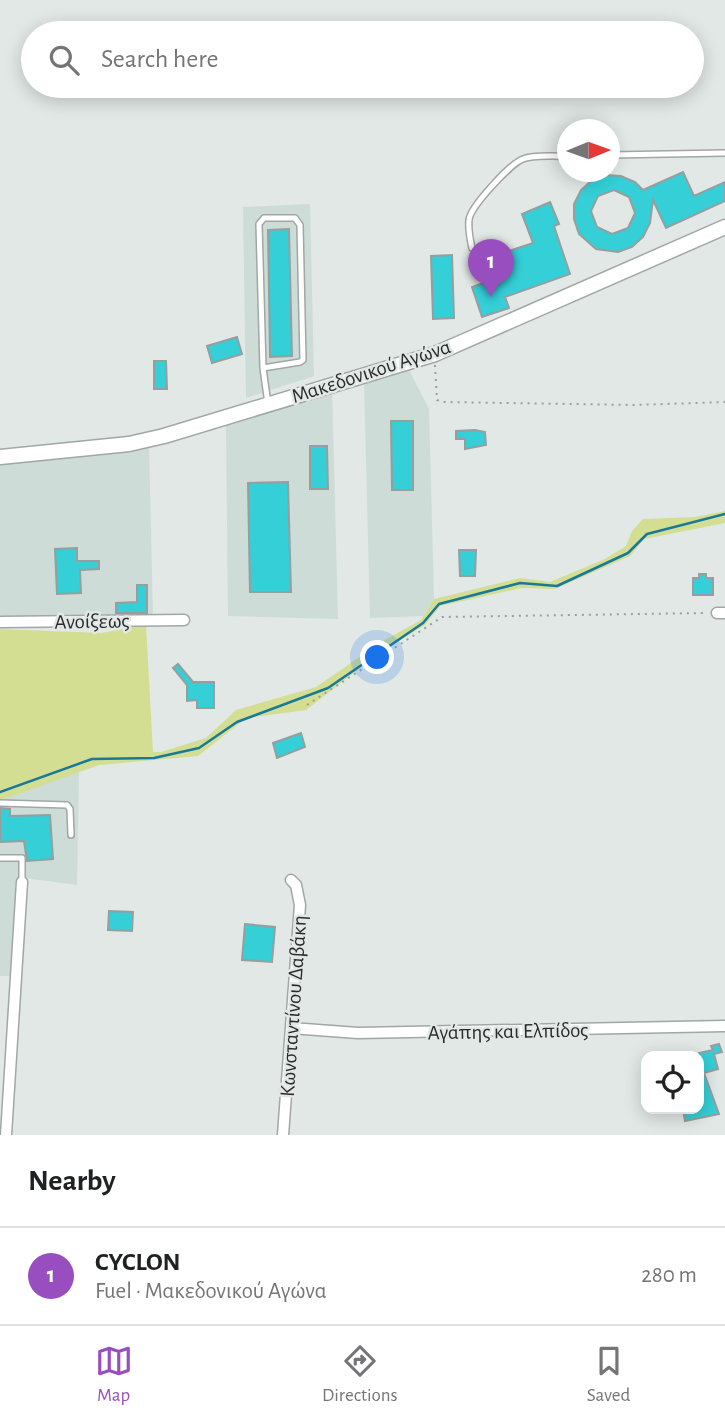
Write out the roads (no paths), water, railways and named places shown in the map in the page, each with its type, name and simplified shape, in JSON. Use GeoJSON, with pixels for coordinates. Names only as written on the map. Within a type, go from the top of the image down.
{"type":"FeatureCollection","features":[{"type":"Feature","properties":{"kind":"main road","name":"Μακεδονικού Αγώνα"},"geometry":{"type":"LineString","coordinates":[[0,457],[129,444],[164,436],[435,354],[725,227]]}},
{"type":"Feature","properties":{"kind":"street","name":"Ανοίξεως"},"geometry":{"type":"LineString","coordinates":[[0,622],[184,620]]}},
{"type":"Feature","properties":{"kind":"street","name":"Κωνσταντίνου Δαβάκη"},"geometry":{"type":"LineString","coordinates":[[283,1135],[300,905],[292,880]]}},
{"type":"Feature","properties":{"kind":"street"},"geometry":{"type":"LineString","coordinates":[[6,1135],[22,882]]}},
{"type":"Feature","properties":{"kind":"street","name":"Αγάπης και Ελπίδος"},"geometry":{"type":"LineString","coordinates":[[291,1028],[358,1033],[725,1026]]}},
{"type":"Feature","properties":{"kind":"lane"},"geometry":{"type":"LineString","coordinates":[[620,155],[725,153]]}},
{"type":"Feature","properties":{"kind":"lane"},"geometry":{"type":"LineString","coordinates":[[472,248],[468,221],[476,203],[515,164],[526,158],[557,157]]}},
{"type":"Feature","properties":{"kind":"lane"},"geometry":{"type":"LineString","coordinates":[[263,368],[303,360],[300,225],[295,218],[264,218],[259,224],[263,368],[268,404]]}},
{"type":"Feature","properties":{"kind":"lane"},"geometry":{"type":"LineString","coordinates":[[0,803],[67,805],[71,809],[71,835]]}},
{"type":"Feature","properties":{"kind":"lane"},"geometry":{"type":"LineString","coordinates":[[0,858],[22,858],[22,882]]}},
{"type":"Feature","properties":{"kind":"waterway"},"geometry":{"type":"LineString","coordinates":[[0,792],[92,759],[154,758],[199,748],[237,722],[328,688],[423,623],[439,604],[520,583],[557,586],[628,553],[647,534],[725,514]]}},
{"type":"Feature","properties":{"kind":"place","name":"CYCLON"},"geometry":{"type":"Point","coordinates":[491,297]}}]}
